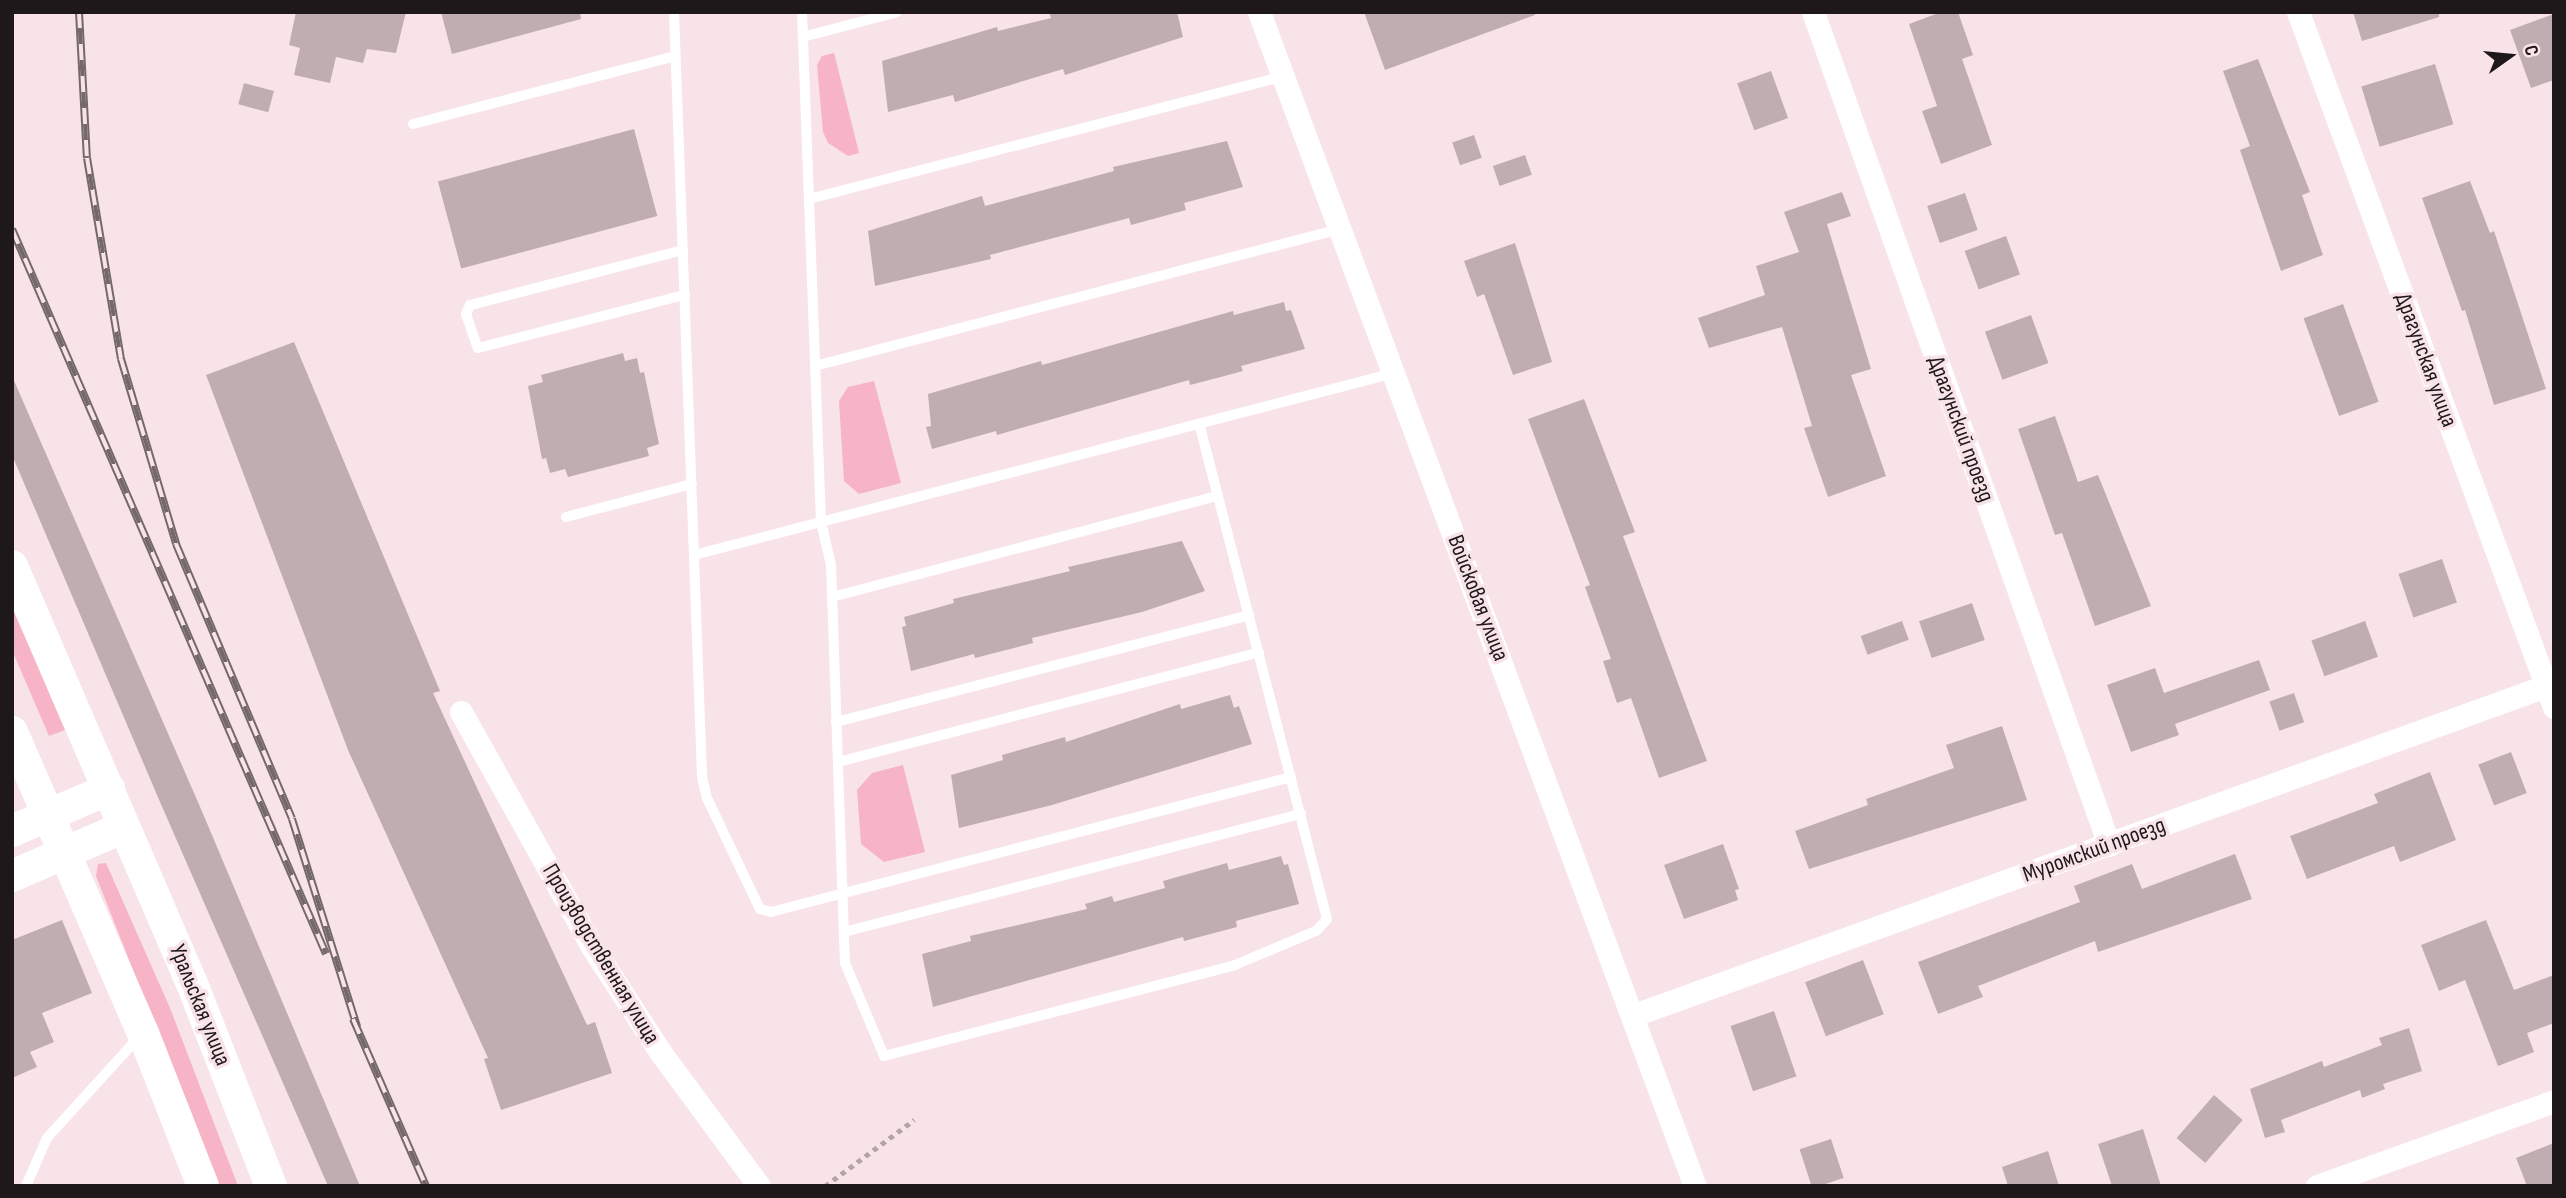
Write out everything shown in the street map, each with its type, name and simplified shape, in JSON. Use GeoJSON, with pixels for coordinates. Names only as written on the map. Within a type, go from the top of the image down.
{"type":"FeatureCollection","features":[{"type":"Feature","properties":{"kind":"main road","name":"Уральская улица"},"geometry":{"type":"LineString","coordinates":[[12,566],[191,981],[271,1186]]}},
{"type":"Feature","properties":{"kind":"main road"},"geometry":{"type":"LineString","coordinates":[[12,732],[143,1032],[203,1186]]}},
{"type":"Feature","properties":{"kind":"main road"},"geometry":{"type":"LineString","coordinates":[[12,831],[109,789]]}},
{"type":"Feature","properties":{"kind":"main road"},"geometry":{"type":"LineString","coordinates":[[12,876],[124,827]]}},
{"type":"Feature","properties":{"kind":"street","name":"Войсковая улица"},"geometry":{"type":"LineString","coordinates":[[1259,12],[1634,1015],[1695,1186]]}},
{"type":"Feature","properties":{"kind":"street","name":"Драгунский проезд"},"geometry":{"type":"LineString","coordinates":[[1813,12],[2109,845]]}},
{"type":"Feature","properties":{"kind":"street","name":"Драгунская улица"},"geometry":{"type":"LineString","coordinates":[[2298,12],[2551,692]]}},
{"type":"Feature","properties":{"kind":"street","name":"Муромский проезд"},"geometry":{"type":"LineString","coordinates":[[1634,1015],[2109,845],[2551,692]]}},
{"type":"Feature","properties":{"kind":"street","name":"Производственная улица"},"geometry":{"type":"LineString","coordinates":[[461,712],[591,945],[661,1053],[759,1186]]}},
{"type":"Feature","properties":{"kind":"street"},"geometry":{"type":"LineString","coordinates":[[2317,1186],[2554,1101]]}},
{"type":"Feature","properties":{"kind":"lane"},"geometry":{"type":"LineString","coordinates":[[674,12],[702,777],[707,798],[760,909],[772,912],[1291,776]]}},
{"type":"Feature","properties":{"kind":"lane"},"geometry":{"type":"LineString","coordinates":[[802,12],[821,522],[832,597],[846,973],[884,1056],[1235,965],[1322,927],[1326,911],[1199,423]]}},
{"type":"Feature","properties":{"kind":"lane"},"geometry":{"type":"LineString","coordinates":[[803,37],[897,12]]}},
{"type":"Feature","properties":{"kind":"lane"},"geometry":{"type":"LineString","coordinates":[[414,124],[675,55]]}},
{"type":"Feature","properties":{"kind":"lane"},"geometry":{"type":"LineString","coordinates":[[809,199],[1283,76]]}},
{"type":"Feature","properties":{"kind":"lane"},"geometry":{"type":"LineString","coordinates":[[816,366],[1340,229]]}},
{"type":"Feature","properties":{"kind":"lane"},"geometry":{"type":"LineString","coordinates":[[683,250],[470,305],[466,314],[478,348],[685,295]]}},
{"type":"Feature","properties":{"kind":"lane"},"geometry":{"type":"LineString","coordinates":[[694,555],[1394,373]]}},
{"type":"Feature","properties":{"kind":"lane"},"geometry":{"type":"LineString","coordinates":[[566,517],[692,484]]}},
{"type":"Feature","properties":{"kind":"lane"},"geometry":{"type":"LineString","coordinates":[[832,597],[1218,496]]}},
{"type":"Feature","properties":{"kind":"lane"},"geometry":{"type":"LineString","coordinates":[[836,722],[1249,615]]}},
{"type":"Feature","properties":{"kind":"lane"},"geometry":{"type":"LineString","coordinates":[[838,762],[1259,652]]}},
{"type":"Feature","properties":{"kind":"lane"},"geometry":{"type":"LineString","coordinates":[[844,932],[1301,814]]}},
{"type":"Feature","properties":{"kind":"lane"},"geometry":{"type":"LineString","coordinates":[[26,1186],[47,1138],[143,1032]]}},
{"type":"Feature","properties":{"kind":"path"},"geometry":{"type":"LineString","coordinates":[[825,1186],[914,1121]]}},
{"type":"Feature","properties":{"kind":"shaded area"},"geometry":{"type":"Polygon","coordinates":[[[834,53],[859,153],[848,156],[828,143],[823,132],[817,65],[822,56],[834,53]]]}},
{"type":"Feature","properties":{"kind":"shaded area"},"geometry":{"type":"Polygon","coordinates":[[[874,381],[901,483],[859,494],[844,481],[839,401],[848,387],[874,381]]]}},
{"type":"Feature","properties":{"kind":"shaded area"},"geometry":{"type":"Polygon","coordinates":[[[12,607],[65,730],[49,736],[12,650],[12,607]]]}},
{"type":"Feature","properties":{"kind":"shaded area"},"geometry":{"type":"Polygon","coordinates":[[[903,765],[925,852],[884,862],[861,844],[857,790],[872,773],[903,765]]]}},
{"type":"Feature","properties":{"kind":"shaded area"},"geometry":{"type":"Polygon","coordinates":[[[106,863],[170,1008],[238,1186],[218,1186],[96,876],[98,864],[106,863]]]}},
{"type":"Feature","properties":{"kind":"building"},"geometry":{"type":"Polygon","coordinates":[[[296,12],[406,12],[396,53],[367,49],[363,63],[336,57],[330,83],[294,75],[300,48],[289,45],[296,12]]]}},
{"type":"Feature","properties":{"kind":"building"},"geometry":{"type":"Polygon","coordinates":[[[441,12],[580,12],[581,19],[452,54],[441,12]]]}},
{"type":"Feature","properties":{"kind":"building"},"geometry":{"type":"Polygon","coordinates":[[[1049,12],[1177,12],[1183,37],[1065,75],[1063,69],[955,102],[953,95],[888,112],[882,61],[997,27],[998,31],[1051,18],[1049,12]]]}},
{"type":"Feature","properties":{"kind":"building"},"geometry":{"type":"Polygon","coordinates":[[[1364,12],[1534,12],[1535,15],[1385,70],[1364,12]]]}},
{"type":"Feature","properties":{"kind":"building"},"geometry":{"type":"Polygon","coordinates":[[[1941,12],[1958,12],[1973,55],[1962,59],[1992,145],[1941,164],[1922,111],[1937,106],[1909,24],[1941,12]]]}},
{"type":"Feature","properties":{"kind":"building"},"geometry":{"type":"Polygon","coordinates":[[[2353,12],[2439,12],[2439,17],[2362,41],[2353,12]]]}},
{"type":"Feature","properties":{"kind":"building"},"geometry":{"type":"Polygon","coordinates":[[[2554,14],[2554,80],[2531,88],[2510,30],[2554,14]]]}},
{"type":"Feature","properties":{"kind":"building"},"geometry":{"type":"Polygon","coordinates":[[[2258,59],[2310,192],[2302,195],[2323,255],[2281,271],[2240,150],[2250,146],[2223,71],[2258,59]]]}},
{"type":"Feature","properties":{"kind":"building"},"geometry":{"type":"Polygon","coordinates":[[[2435,64],[2453,124],[2380,147],[2361,87],[2435,64]]]}},
{"type":"Feature","properties":{"kind":"building"},"geometry":{"type":"Polygon","coordinates":[[[1771,71],[1788,118],[1754,130],[1737,83],[1771,71]]]}},
{"type":"Feature","properties":{"kind":"building"},"geometry":{"type":"Polygon","coordinates":[[[244,83],[274,91],[268,112],[238,104],[244,83]]]}},
{"type":"Feature","properties":{"kind":"building"},"geometry":{"type":"Polygon","coordinates":[[[634,129],[657,216],[461,268],[438,182],[634,129]]]}},
{"type":"Feature","properties":{"kind":"building"},"geometry":{"type":"Polygon","coordinates":[[[1474,135],[1482,158],[1460,165],[1452,142],[1474,135]]]}},
{"type":"Feature","properties":{"kind":"building"},"geometry":{"type":"Polygon","coordinates":[[[1227,141],[1243,187],[1184,203],[1186,210],[1131,225],[1129,218],[990,255],[991,259],[875,286],[868,231],[982,196],[985,206],[1114,171],[1113,167],[1227,141]]]}},
{"type":"Feature","properties":{"kind":"building"},"geometry":{"type":"Polygon","coordinates":[[[1525,155],[1532,175],[1500,186],[1493,166],[1525,155]]]}},
{"type":"Feature","properties":{"kind":"building"},"geometry":{"type":"Polygon","coordinates":[[[2470,181],[2490,233],[2494,231],[2546,389],[2494,405],[2465,310],[2462,311],[2422,198],[2470,181]]]}},
{"type":"Feature","properties":{"kind":"building"},"geometry":{"type":"Polygon","coordinates":[[[1842,192],[1851,216],[1827,224],[1871,369],[1851,375],[1886,476],[1828,497],[1804,428],[1812,426],[1782,327],[1709,348],[1698,318],[1765,295],[1756,266],[1799,252],[1784,212],[1842,192]]]}},
{"type":"Feature","properties":{"kind":"building"},"geometry":{"type":"Polygon","coordinates":[[[1965,193],[1978,230],[1940,243],[1927,206],[1965,193]]]}},
{"type":"Feature","properties":{"kind":"building"},"geometry":{"type":"Polygon","coordinates":[[[2006,236],[2020,275],[1979,290],[1965,251],[2006,236]]]}},
{"type":"Feature","properties":{"kind":"building"},"geometry":{"type":"Polygon","coordinates":[[[1515,243],[1552,362],[1513,375],[1484,294],[1477,297],[1464,261],[1515,243]]]}},
{"type":"Feature","properties":{"kind":"building"},"geometry":{"type":"Polygon","coordinates":[[[1284,302],[1286,311],[1291,310],[1305,349],[1241,366],[1243,371],[1217,378],[1190,385],[1189,380],[997,435],[996,431],[932,449],[926,427],[931,426],[928,394],[1041,361],[1042,365],[1233,311],[1234,315],[1284,302]]]}},
{"type":"Feature","properties":{"kind":"building"},"geometry":{"type":"Polygon","coordinates":[[[2343,304],[2379,402],[2339,416],[2304,318],[2343,304]]]}},
{"type":"Feature","properties":{"kind":"building"},"geometry":{"type":"Polygon","coordinates":[[[2031,315],[2048,363],[2002,380],[1985,332],[2031,315]]]}},
{"type":"Feature","properties":{"kind":"building"},"geometry":{"type":"Polygon","coordinates":[[[294,342],[440,691],[433,693],[587,1025],[595,1022],[612,1073],[501,1110],[484,1059],[488,1058],[348,750],[206,375],[294,342]]]}},
{"type":"Feature","properties":{"kind":"building"},"geometry":{"type":"Polygon","coordinates":[[[623,353],[625,361],[637,358],[640,373],[644,372],[659,444],[647,448],[649,456],[568,477],[565,469],[550,473],[546,458],[542,459],[528,386],[543,382],[541,375],[623,353]]]}},
{"type":"Feature","properties":{"kind":"building"},"geometry":{"type":"Polygon","coordinates":[[[12,376],[201,809],[360,1186],[328,1186],[160,802],[12,455],[12,376]]]}},
{"type":"Feature","properties":{"kind":"building"},"geometry":{"type":"Polygon","coordinates":[[[1584,399],[1635,532],[1623,536],[1707,761],[1659,778],[1631,698],[1617,703],[1603,661],[1611,659],[1585,587],[1590,585],[1528,419],[1584,399]]]}},
{"type":"Feature","properties":{"kind":"building"},"geometry":{"type":"Polygon","coordinates":[[[2055,416],[2078,482],[2098,475],[2151,606],[2095,626],[2062,533],[2055,535],[2018,429],[2055,416]]]}},
{"type":"Feature","properties":{"kind":"building"},"geometry":{"type":"Polygon","coordinates":[[[1182,541],[1205,591],[1142,612],[1032,638],[1033,643],[975,658],[974,654],[911,671],[902,627],[906,626],[904,617],[954,603],[953,599],[1070,571],[1068,567],[1182,541]]]}},
{"type":"Feature","properties":{"kind":"building"},"geometry":{"type":"Polygon","coordinates":[[[2442,559],[2457,602],[2413,617],[2399,574],[2442,559]]]}},
{"type":"Feature","properties":{"kind":"building"},"geometry":{"type":"Polygon","coordinates":[[[1972,603],[1985,640],[1932,658],[1919,621],[1972,603]]]}},
{"type":"Feature","properties":{"kind":"building"},"geometry":{"type":"Polygon","coordinates":[[[1902,621],[1909,640],[1867,655],[1861,636],[1902,621]]]}},
{"type":"Feature","properties":{"kind":"building"},"geometry":{"type":"Polygon","coordinates":[[[2365,621],[2378,657],[2324,676],[2311,640],[2365,621]]]}},
{"type":"Feature","properties":{"kind":"building"},"geometry":{"type":"Polygon","coordinates":[[[2259,660],[2270,690],[2175,724],[2179,735],[2131,752],[2107,685],[2155,668],[2164,693],[2259,660]]]}},
{"type":"Feature","properties":{"kind":"building"},"geometry":{"type":"Polygon","coordinates":[[[2294,693],[2304,722],[2280,731],[2269,701],[2294,693]]]}},
{"type":"Feature","properties":{"kind":"building"},"geometry":{"type":"Polygon","coordinates":[[[1230,695],[1234,708],[1239,706],[1252,744],[1052,805],[959,828],[951,775],[1003,760],[1002,755],[1065,737],[1066,742],[1180,704],[1181,709],[1230,695]]]}},
{"type":"Feature","properties":{"kind":"building"},"geometry":{"type":"Polygon","coordinates":[[[2002,726],[2027,800],[1809,869],[1795,831],[1868,805],[1866,799],[1954,768],[1946,745],[2002,726]]]}},
{"type":"Feature","properties":{"kind":"building"},"geometry":{"type":"Polygon","coordinates":[[[2511,752],[2527,793],[2494,806],[2478,765],[2511,752]]]}},
{"type":"Feature","properties":{"kind":"building"},"geometry":{"type":"Polygon","coordinates":[[[2430,772],[2456,840],[2400,862],[2394,846],[2307,879],[2290,836],[2378,803],[2374,794],[2430,772]]]}},
{"type":"Feature","properties":{"kind":"building"},"geometry":{"type":"Polygon","coordinates":[[[1723,844],[1739,889],[1735,890],[1738,900],[1684,919],[1664,865],[1723,844]]]}},
{"type":"Feature","properties":{"kind":"building"},"geometry":{"type":"Polygon","coordinates":[[[2235,854],[2252,899],[2098,952],[2095,941],[1978,986],[1983,997],[1938,1014],[1918,962],[2080,902],[2074,886],[2132,864],[2142,889],[2235,854]]]}},
{"type":"Feature","properties":{"kind":"building"},"geometry":{"type":"Polygon","coordinates":[[[1281,856],[1284,865],[1288,864],[1299,904],[1236,921],[1237,927],[1184,941],[1183,937],[933,1007],[922,954],[971,941],[970,936],[1087,909],[1085,904],[1112,896],[1114,902],[1165,888],[1163,881],[1227,863],[1229,870],[1281,856]]]}},
{"type":"Feature","properties":{"kind":"building"},"geometry":{"type":"Polygon","coordinates":[[[62,920],[92,993],[42,1013],[54,1042],[30,1052],[37,1067],[12,1078],[12,940],[62,920]]]}},
{"type":"Feature","properties":{"kind":"building"},"geometry":{"type":"Polygon","coordinates":[[[2486,920],[2514,990],[2554,975],[2554,1023],[2527,1033],[2534,1052],[2498,1066],[2465,980],[2439,991],[2421,945],[2486,920]]]}},
{"type":"Feature","properties":{"kind":"building"},"geometry":{"type":"Polygon","coordinates":[[[1863,960],[1884,1014],[1826,1036],[1805,982],[1863,960]]]}},
{"type":"Feature","properties":{"kind":"building"},"geometry":{"type":"Polygon","coordinates":[[[1774,1011],[1796,1076],[1753,1091],[1731,1026],[1774,1011]]]}},
{"type":"Feature","properties":{"kind":"building"},"geometry":{"type":"Polygon","coordinates":[[[2409,1028],[2422,1071],[2383,1084],[2385,1089],[2362,1098],[2360,1090],[2281,1120],[2285,1132],[2265,1138],[2250,1089],[2322,1061],[2324,1067],[2382,1045],[2379,1038],[2409,1028]]]}},
{"type":"Feature","properties":{"kind":"building"},"geometry":{"type":"Polygon","coordinates":[[[2214,1095],[2243,1120],[2205,1163],[2177,1138],[2214,1095]]]}},
{"type":"Feature","properties":{"kind":"building"},"geometry":{"type":"Polygon","coordinates":[[[2143,1129],[2161,1186],[2112,1186],[2098,1144],[2143,1129]]]}},
{"type":"Feature","properties":{"kind":"building"},"geometry":{"type":"Polygon","coordinates":[[[1831,1139],[1844,1178],[1812,1186],[1800,1149],[1831,1139]]]}},
{"type":"Feature","properties":{"kind":"building"},"geometry":{"type":"Polygon","coordinates":[[[2554,1143],[2554,1186],[2527,1186],[2516,1158],[2554,1143]]]}},
{"type":"Feature","properties":{"kind":"building"},"geometry":{"type":"Polygon","coordinates":[[[2048,1151],[2059,1186],[2008,1186],[2002,1167],[2048,1151]]]}},
{"type":"Feature","properties":{"kind":"railway"},"geometry":{"type":"LineString","coordinates":[[79,12],[87,158],[121,359],[176,544],[292,819],[357,1027]]}},
{"type":"Feature","properties":{"kind":"railway"},"geometry":{"type":"LineString","coordinates":[[12,229],[326,954]]}},
{"type":"Feature","properties":{"kind":"railway"},"geometry":{"type":"LineString","coordinates":[[353,1019],[426,1186]]}}]}
